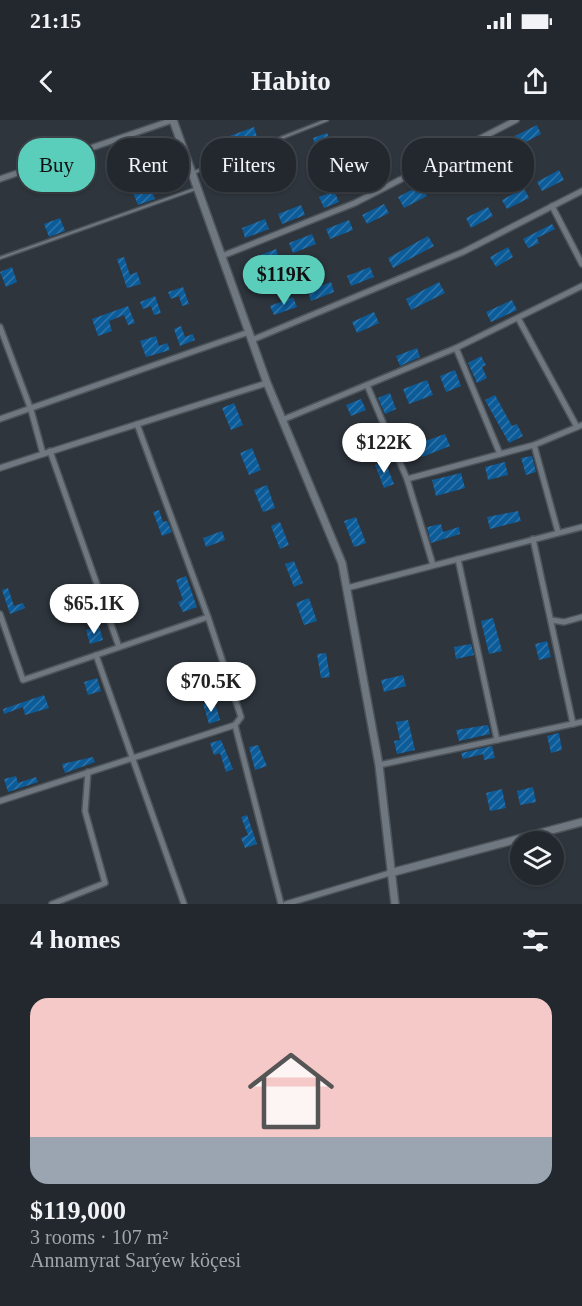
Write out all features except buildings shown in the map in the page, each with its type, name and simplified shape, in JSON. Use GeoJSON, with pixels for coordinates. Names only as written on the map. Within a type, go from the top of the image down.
{"type":"FeatureCollection","features":[{"type":"Feature","properties":{"kind":"street"},"geometry":{"type":"LineString","coordinates":[[0,179],[173,120],[267,383],[342,563],[379,765],[395,904]]}},
{"type":"Feature","properties":{"kind":"street"},"geometry":{"type":"LineString","coordinates":[[222,256],[355,202],[516,120]]}},
{"type":"Feature","properties":{"kind":"street"},"geometry":{"type":"LineString","coordinates":[[252,340],[463,252],[582,191]]}},
{"type":"Feature","properties":{"kind":"street"},"geometry":{"type":"LineString","coordinates":[[552,206],[582,264]]}},
{"type":"Feature","properties":{"kind":"street"},"geometry":{"type":"LineString","coordinates":[[282,420],[456,348],[582,286]]}},
{"type":"Feature","properties":{"kind":"street"},"geometry":{"type":"LineString","coordinates":[[407,479],[534,445],[580,426],[518,318]]}},
{"type":"Feature","properties":{"kind":"street"},"geometry":{"type":"LineString","coordinates":[[0,327],[31,410],[43,454]]}},
{"type":"Feature","properties":{"kind":"street"},"geometry":{"type":"LineString","coordinates":[[0,419],[249,332]]}},
{"type":"Feature","properties":{"kind":"street"},"geometry":{"type":"LineString","coordinates":[[456,348],[500,454]]}},
{"type":"Feature","properties":{"kind":"street"},"geometry":{"type":"LineString","coordinates":[[0,468],[267,383]]}},
{"type":"Feature","properties":{"kind":"street"},"geometry":{"type":"LineString","coordinates":[[368,385],[407,479],[433,565]]}},
{"type":"Feature","properties":{"kind":"street"},"geometry":{"type":"LineString","coordinates":[[0,801],[235,725],[241,717],[208,617],[137,424]]}},
{"type":"Feature","properties":{"kind":"street"},"geometry":{"type":"LineString","coordinates":[[534,445],[558,532]]}},
{"type":"Feature","properties":{"kind":"street"},"geometry":{"type":"LineString","coordinates":[[50,451],[119,647]]}},
{"type":"Feature","properties":{"kind":"street"},"geometry":{"type":"LineString","coordinates":[[347,588],[581,526]]}},
{"type":"Feature","properties":{"kind":"street"},"geometry":{"type":"LineString","coordinates":[[533,539],[573,724]]}},
{"type":"Feature","properties":{"kind":"street"},"geometry":{"type":"LineString","coordinates":[[458,559],[496,740]]}},
{"type":"Feature","properties":{"kind":"street"},"geometry":{"type":"LineString","coordinates":[[0,614],[23,680],[208,617]]}},
{"type":"Feature","properties":{"kind":"street"},"geometry":{"type":"LineString","coordinates":[[551,620],[564,621],[582,616]]}},
{"type":"Feature","properties":{"kind":"street"},"geometry":{"type":"LineString","coordinates":[[96,655],[184,904]]}},
{"type":"Feature","properties":{"kind":"street"},"geometry":{"type":"LineString","coordinates":[[379,765],[582,722]]}},
{"type":"Feature","properties":{"kind":"street"},"geometry":{"type":"LineString","coordinates":[[235,725],[281,904]]}},
{"type":"Feature","properties":{"kind":"street"},"geometry":{"type":"LineString","coordinates":[[52,904],[105,883],[85,811],[88,772]]}},
{"type":"Feature","properties":{"kind":"street"},"geometry":{"type":"LineString","coordinates":[[286,904],[390,873],[582,822]]}},
{"type":"Feature","properties":{"kind":"lane"},"geometry":{"type":"LineString","coordinates":[[192,173],[327,120]]}},
{"type":"Feature","properties":{"kind":"lane"},"geometry":{"type":"LineString","coordinates":[[0,258],[197,188]]}}]}
